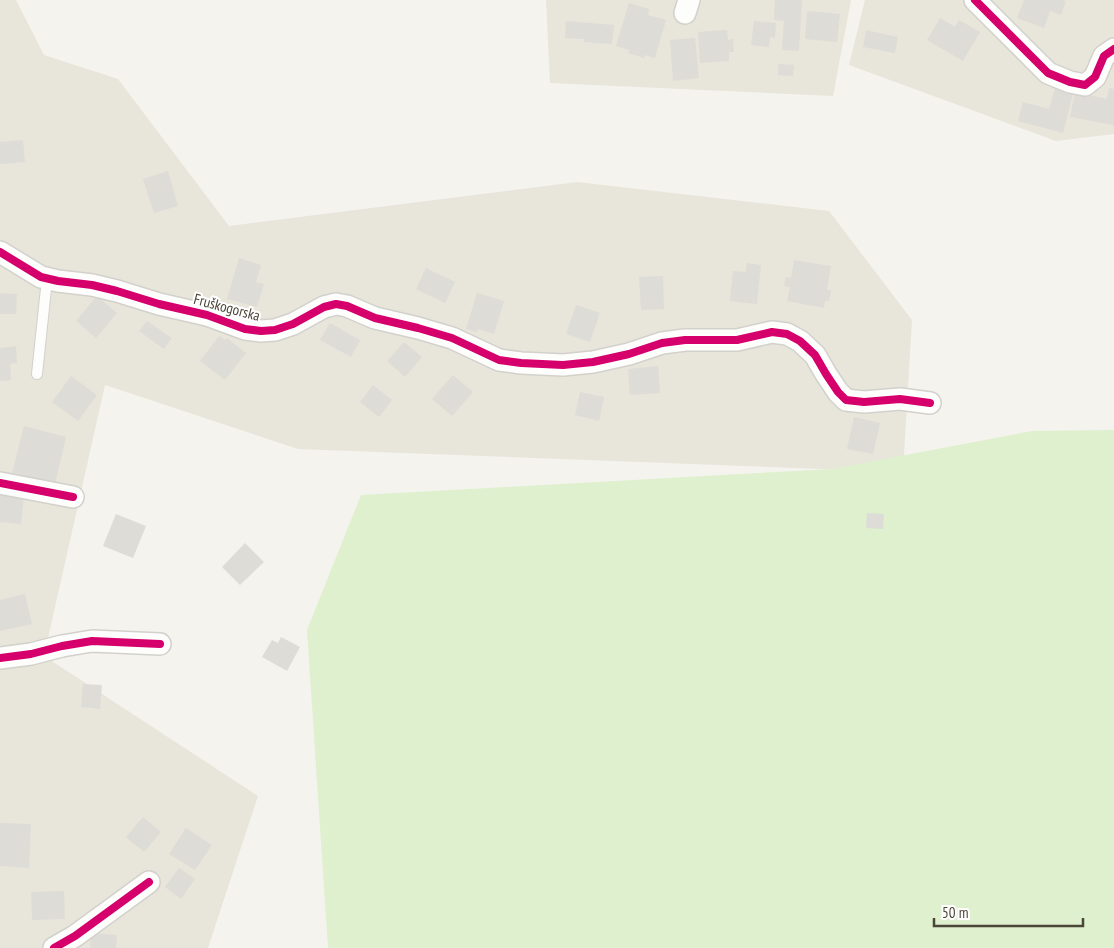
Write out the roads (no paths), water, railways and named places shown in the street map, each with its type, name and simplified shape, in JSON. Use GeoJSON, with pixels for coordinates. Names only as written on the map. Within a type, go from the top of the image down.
{"type":"FeatureCollection","features":[{"type":"Feature","properties":{"kind":"street"},"geometry":{"type":"LineString","coordinates":[[975,0],[1048,72],[1070,82],[1085,85],[1095,77],[1104,56],[1114,48]]}},
{"type":"Feature","properties":{"kind":"street","name":"Fruškogorska"},"geometry":{"type":"LineString","coordinates":[[0,252],[28,270],[47,279],[92,285],[117,291],[159,304],[207,315],[245,329],[275,330],[293,324],[324,307],[336,304],[375,318],[452,338],[499,360],[563,365],[602,360],[629,354],[662,343],[685,340],[737,340],[772,332],[787,334],[800,341],[815,354],[838,392],[846,400],[864,402],[900,399],[930,404]]}},
{"type":"Feature","properties":{"kind":"street"},"geometry":{"type":"LineString","coordinates":[[0,483],[73,497]]}},
{"type":"Feature","properties":{"kind":"street"},"geometry":{"type":"LineString","coordinates":[[0,658],[31,654],[92,641],[160,644]]}},
{"type":"Feature","properties":{"kind":"street"},"geometry":{"type":"LineString","coordinates":[[54,948],[75,936],[149,882]]}},
{"type":"Feature","properties":{"kind":"lane"},"geometry":{"type":"LineString","coordinates":[[37,374],[47,279]]}}]}
